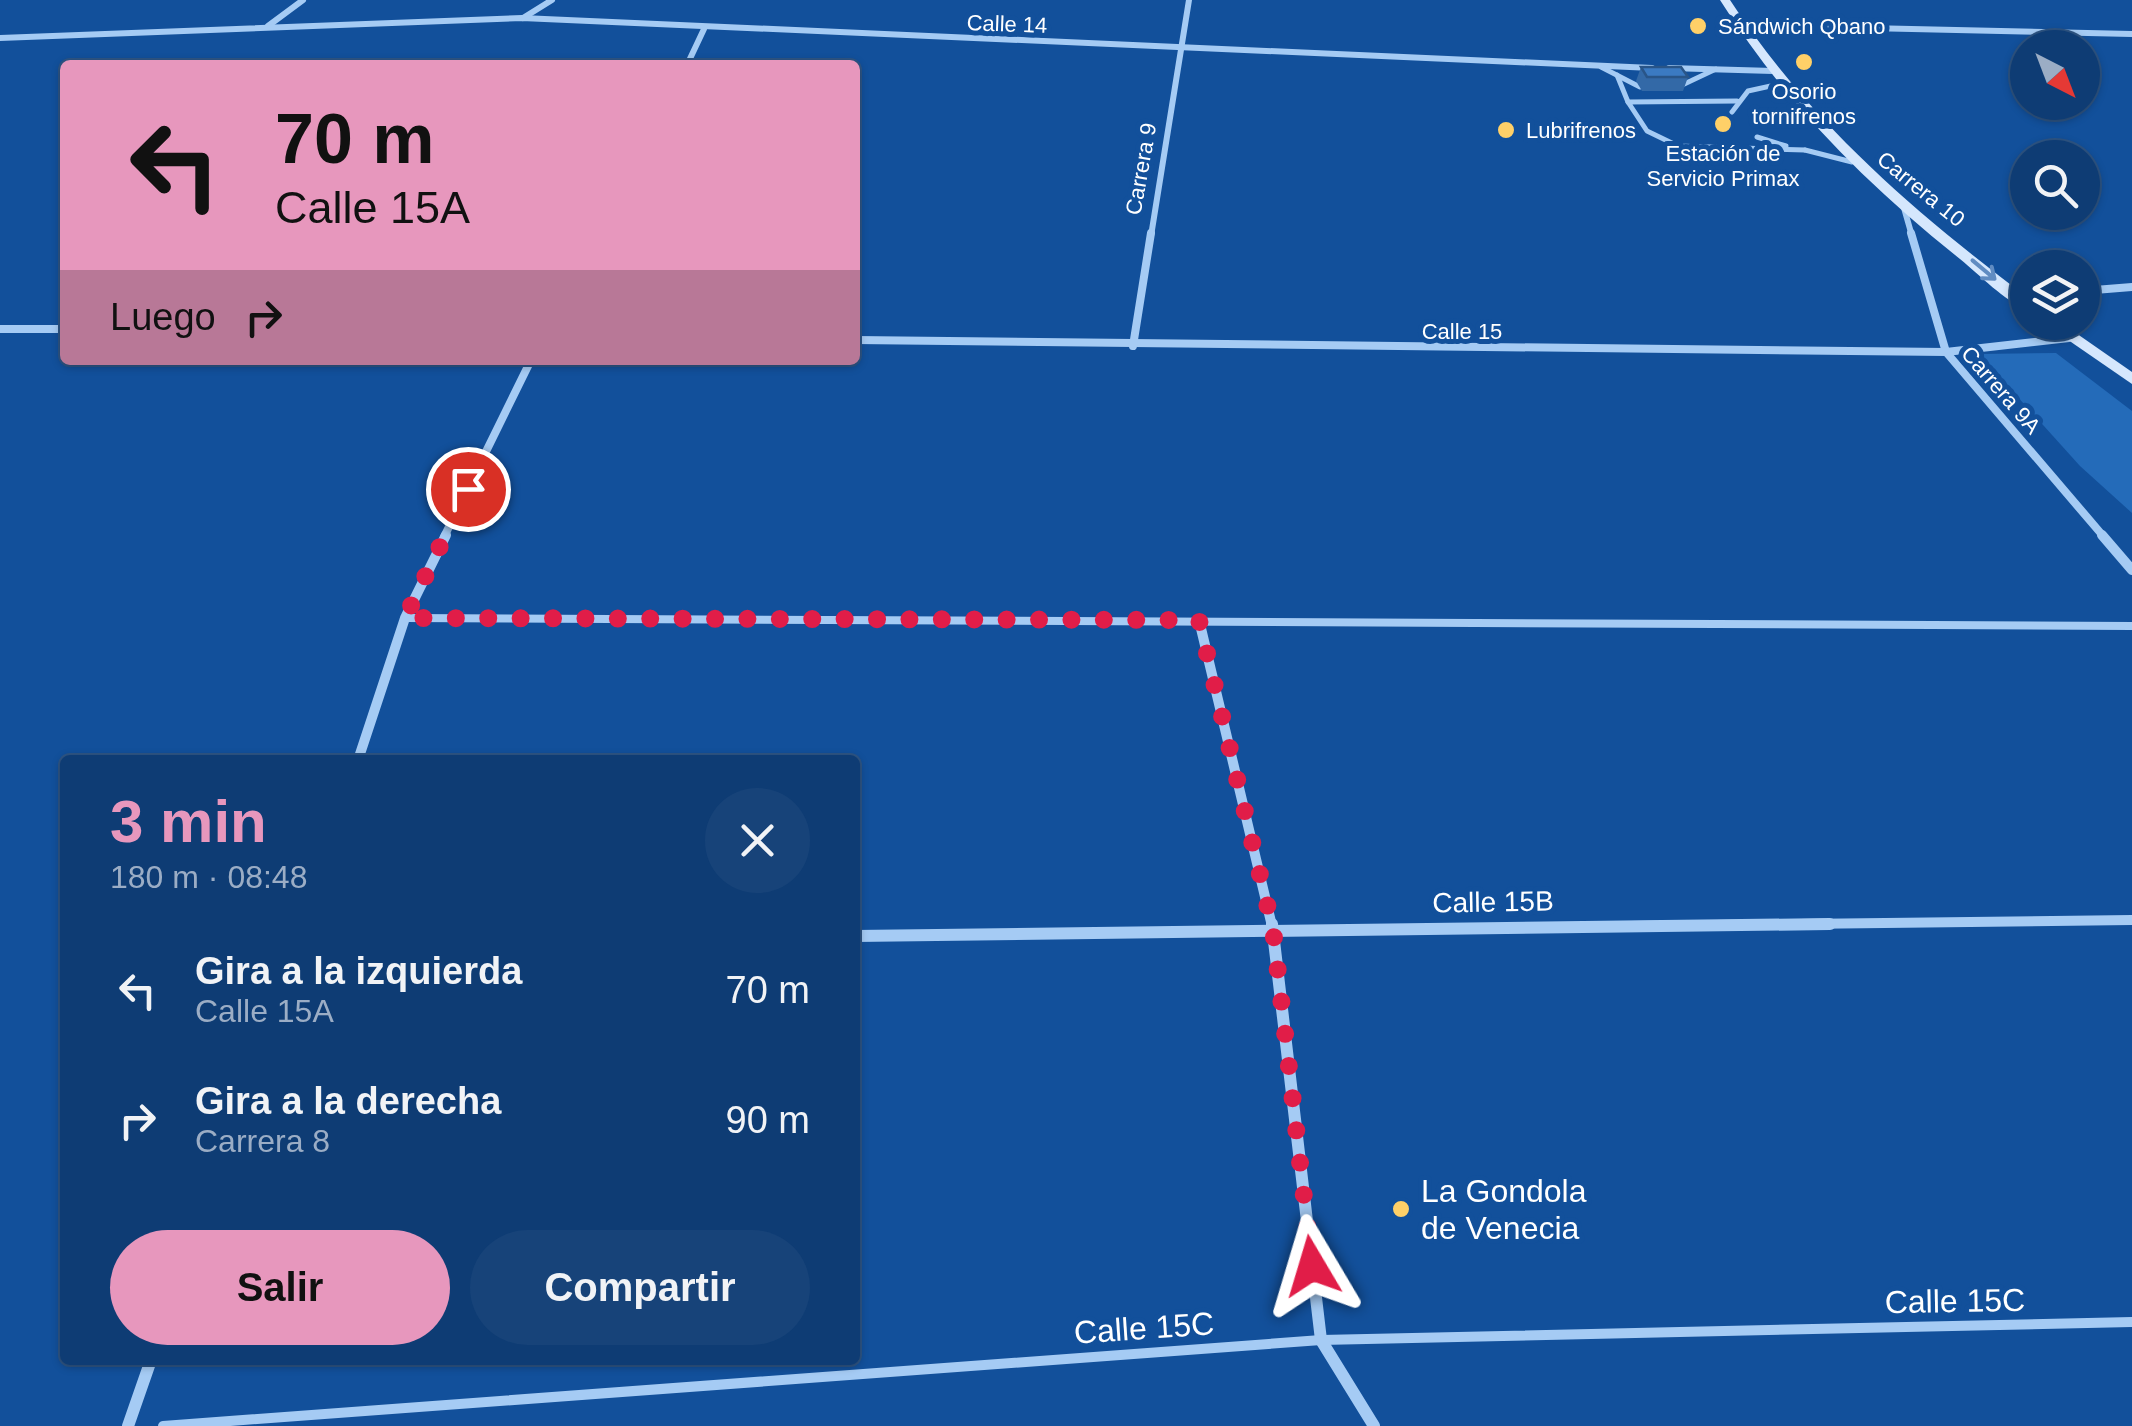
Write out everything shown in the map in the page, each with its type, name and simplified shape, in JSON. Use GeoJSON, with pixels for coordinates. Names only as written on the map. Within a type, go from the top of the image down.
{"type":"FeatureCollection","features":[{"type":"Feature","properties":{"kind":"main road","name":"Carrera 10"},"geometry":{"type":"LineString","coordinates":[[1726,0],[1738,25],[1777,77],[1852,162],[2010,287]]}},
{"type":"Feature","properties":{"kind":"main road"},"geometry":{"type":"LineString","coordinates":[[2072,340],[2132,379]]}},
{"type":"Feature","properties":{"kind":"street"},"geometry":{"type":"LineString","coordinates":[[268,26],[303,0]]}},
{"type":"Feature","properties":{"kind":"street"},"geometry":{"type":"LineString","coordinates":[[522,18],[552,0]]}},
{"type":"Feature","properties":{"kind":"street","name":"Carrera 9"},"geometry":{"type":"LineString","coordinates":[[1133,346],[1189,0]]}},
{"type":"Feature","properties":{"kind":"street","name":"Calle 14"},"geometry":{"type":"LineString","coordinates":[[0,38],[522,18],[704,29],[1716,69],[1777,77]]}},
{"type":"Feature","properties":{"kind":"street"},"geometry":{"type":"LineString","coordinates":[[1738,25],[2132,34]]}},
{"type":"Feature","properties":{"kind":"street"},"geometry":{"type":"LineString","coordinates":[[688,60],[704,29]]}},
{"type":"Feature","properties":{"kind":"street","name":"Carrera 9A"},"geometry":{"type":"LineString","coordinates":[[1902,201],[1946,352],[2132,570]]}},
{"type":"Feature","properties":{"kind":"street"},"geometry":{"type":"LineString","coordinates":[[2100,290],[2132,287]]}},
{"type":"Feature","properties":{"kind":"street"},"geometry":{"type":"LineString","coordinates":[[0,328],[60,329]]}},
{"type":"Feature","properties":{"kind":"street","name":"Calle 15"},"geometry":{"type":"LineString","coordinates":[[860,340],[1946,352],[2051,340]]}},
{"type":"Feature","properties":{"kind":"street"},"geometry":{"type":"LineString","coordinates":[[360,755],[405,618],[529,365]]}},
{"type":"Feature","properties":{"kind":"street"},"geometry":{"type":"LineString","coordinates":[[1199,620],[1273,929],[1321,1340],[1374,1426]]}},
{"type":"Feature","properties":{"kind":"street","name":"Calle 15B"},"geometry":{"type":"LineString","coordinates":[[860,936],[2132,920]]}},
{"type":"Feature","properties":{"kind":"street"},"geometry":{"type":"LineString","coordinates":[[128,1426],[149,1365]]}},
{"type":"Feature","properties":{"kind":"lane"},"geometry":{"type":"LineString","coordinates":[[1600,67],[1640,87]]}},
{"type":"Feature","properties":{"kind":"lane"},"geometry":{"type":"LineString","coordinates":[[1680,86],[1716,69]]}},
{"type":"Feature","properties":{"kind":"lane"},"geometry":{"type":"LineString","coordinates":[[1616,76],[1645,133],[1678,146],[1805,150]]}},
{"type":"Feature","properties":{"kind":"lane"},"geometry":{"type":"LineString","coordinates":[[1732,112],[1748,91],[1777,77]]}},
{"type":"Feature","properties":{"kind":"lane"},"geometry":{"type":"LineString","coordinates":[[1628,102],[1737,101]]}},
{"type":"Feature","properties":{"kind":"lane"},"geometry":{"type":"LineString","coordinates":[[1757,137],[1852,162]]}},
{"type":"Feature","properties":{"kind":"lane"},"geometry":{"type":"LineString","coordinates":[[405,618],[2132,626]]}},
{"type":"Feature","properties":{"kind":"lane","name":"Calle 15C"},"geometry":{"type":"LineString","coordinates":[[162,1426],[1321,1340],[2132,1322]]}},
{"type":"Feature","properties":{"kind":"shaded area"},"geometry":{"type":"Polygon","coordinates":[[[2056,353],[2132,411],[2132,513],[2080,466],[1979,354],[2056,353]]]}},
{"type":"Feature","properties":{"kind":"building"},"geometry":{"type":"Polygon","coordinates":[[[1641,67],[1681,67],[1688,77],[1647,77],[1641,67]]]}},
{"type":"Feature","properties":{"kind":"place","name":"Sándwich Qbano"},"geometry":{"type":"Point","coordinates":[1698,26]}},
{"type":"Feature","properties":{"kind":"place","name":"Osorio tornifrenos"},"geometry":{"type":"Point","coordinates":[1804,62]}},
{"type":"Feature","properties":{"kind":"place","name":"Estación de Servicio Primax"},"geometry":{"type":"Point","coordinates":[1723,124]}},
{"type":"Feature","properties":{"kind":"place","name":"Lubrifrenos"},"geometry":{"type":"Point","coordinates":[1506,130]}},
{"type":"Feature","properties":{"kind":"place","name":"La Gondola de Venecia"},"geometry":{"type":"Point","coordinates":[1401,1209]}},
{"type":"Feature","properties":{"kind":"route"},"geometry":{"type":"LineString","coordinates":[[468,489],[405,618],[1199,620],[1273,929],[1312,1266]]}}]}
